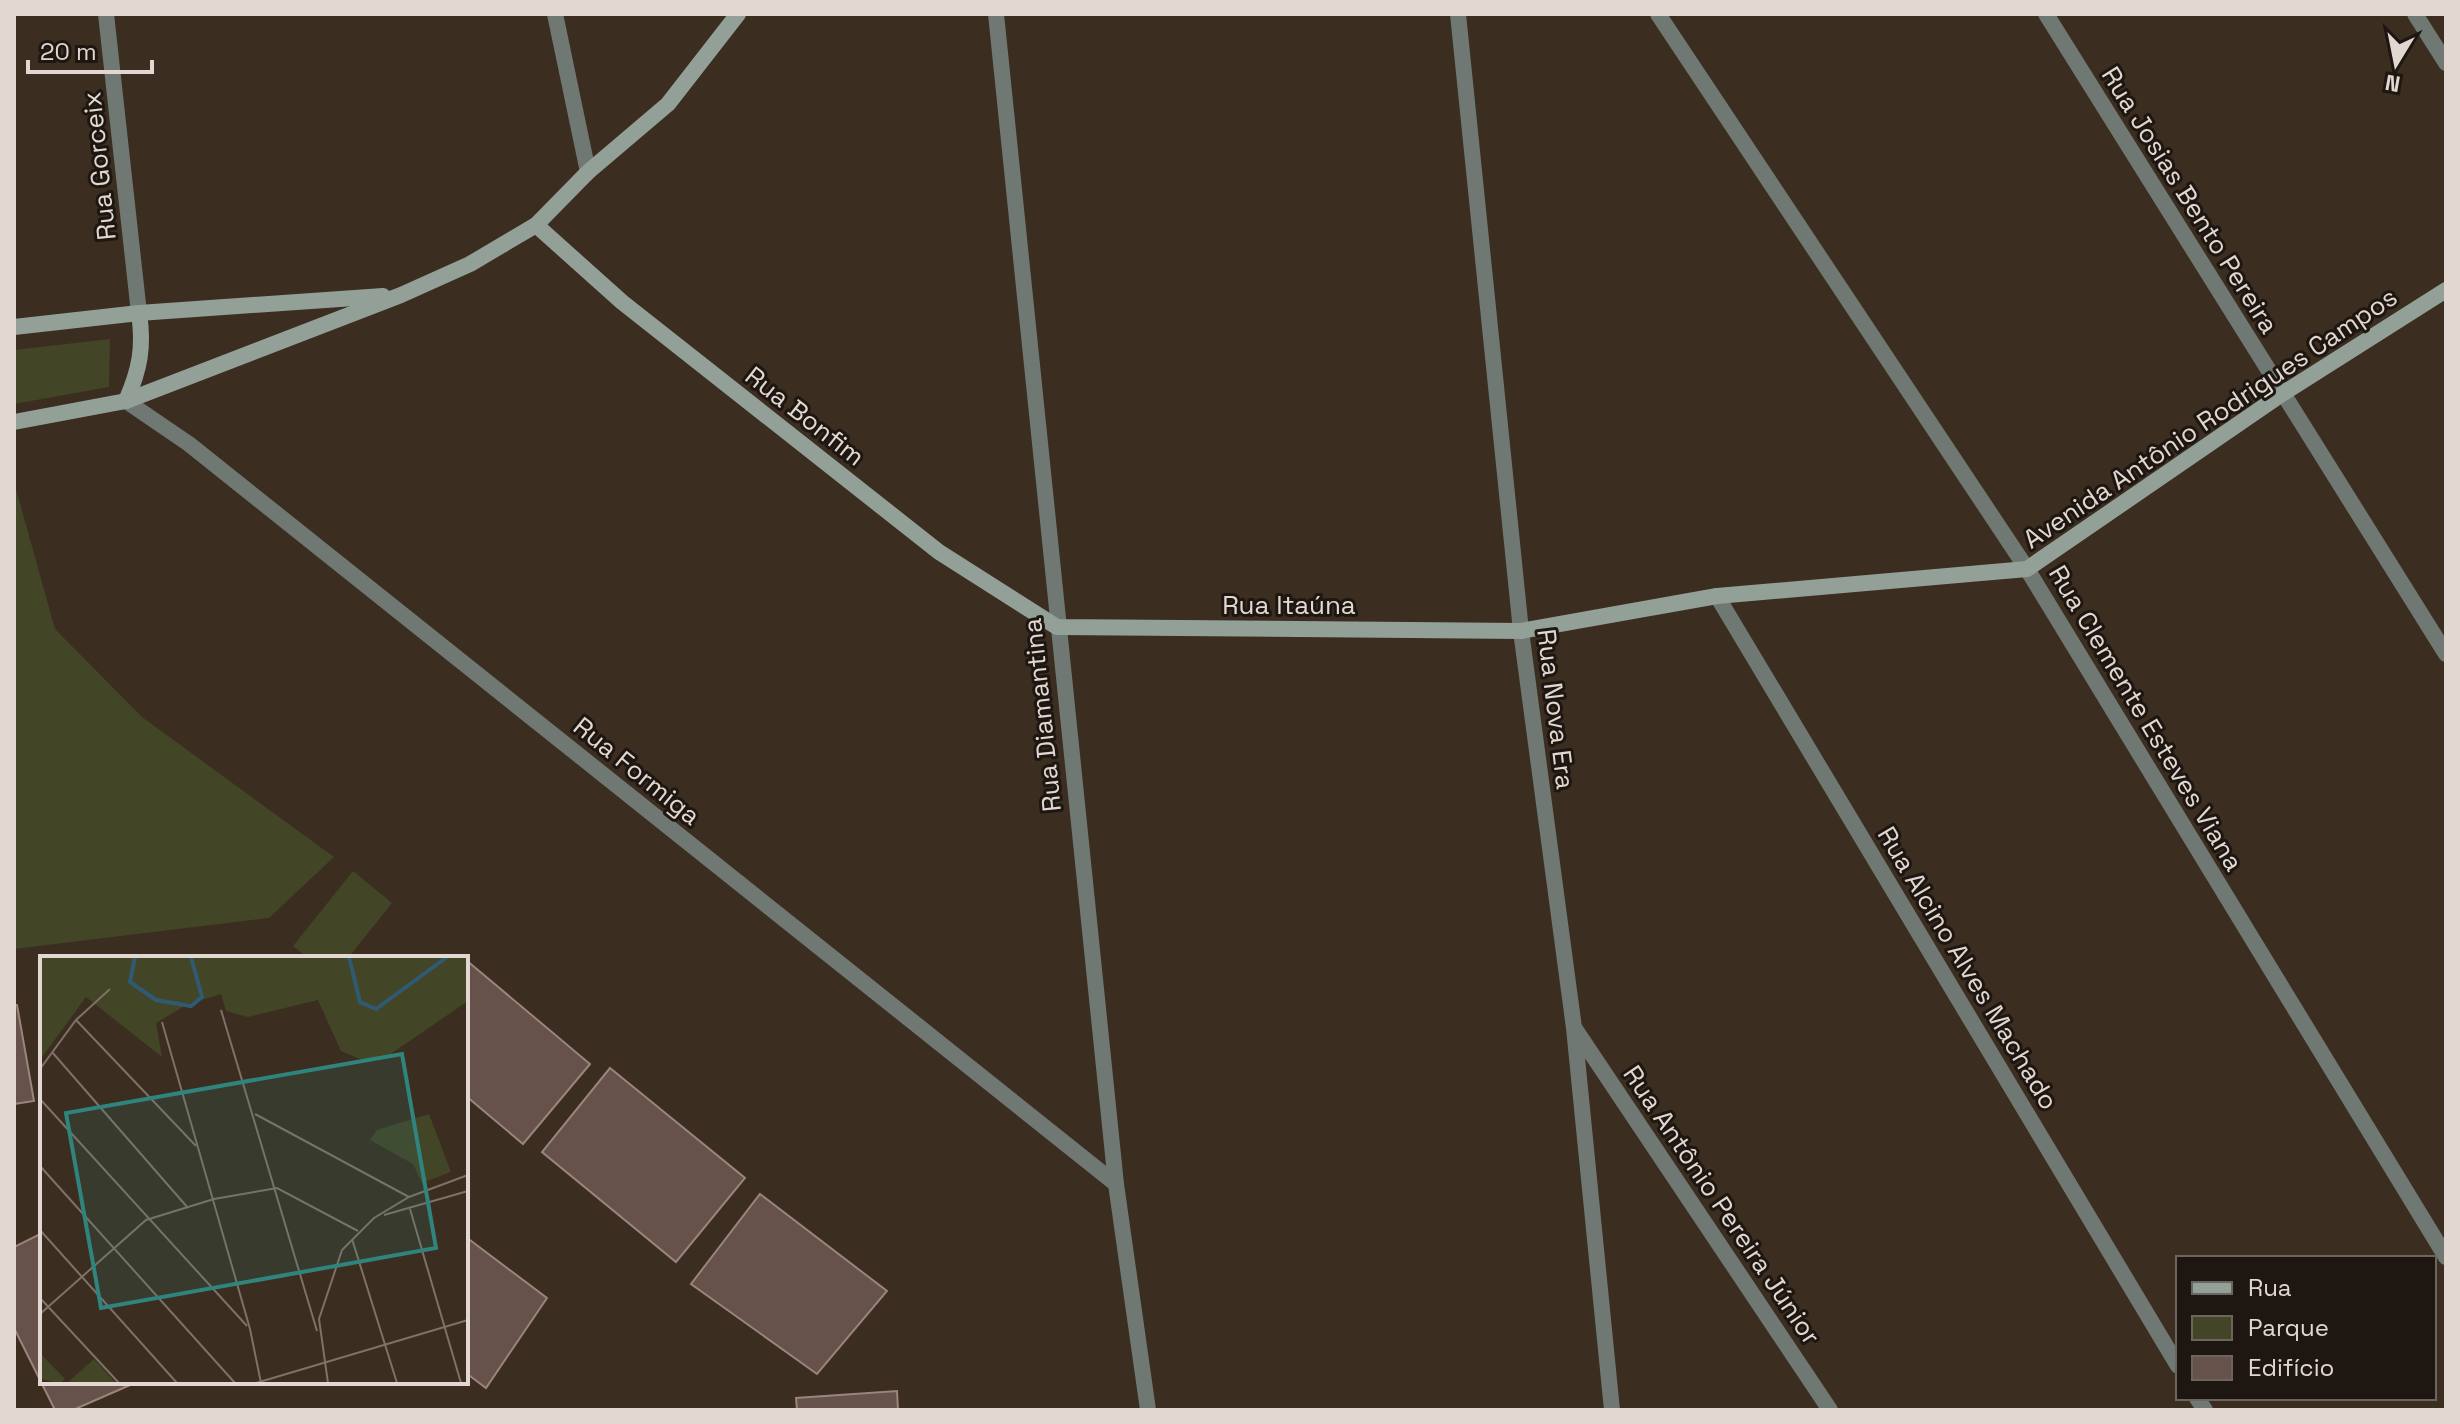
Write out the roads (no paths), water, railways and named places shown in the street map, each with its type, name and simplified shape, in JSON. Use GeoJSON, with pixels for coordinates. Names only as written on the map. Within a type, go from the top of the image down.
{"type":"FeatureCollection","features":[{"type":"Feature","properties":{"kind":"street","name":"Rua Gorceix"},"geometry":{"type":"LineString","coordinates":[[106,14],[139,313]]}},
{"type":"Feature","properties":{"kind":"street"},"geometry":{"type":"LineString","coordinates":[[555,14],[588,172]]}},
{"type":"Feature","properties":{"kind":"street"},"geometry":{"type":"LineString","coordinates":[[14,422],[126,401],[401,295],[470,264],[536,225],[588,172],[668,104],[738,14]]}},
{"type":"Feature","properties":{"kind":"street","name":"Rua Diamantina"},"geometry":{"type":"LineString","coordinates":[[996,14],[1116,1184],[1148,1410]]}},
{"type":"Feature","properties":{"kind":"street","name":"Rua Nova Era"},"geometry":{"type":"LineString","coordinates":[[1458,14],[1521,631],[1574,1028],[1612,1410]]}},
{"type":"Feature","properties":{"kind":"street","name":"Rua Clemente Esteves Viana"},"geometry":{"type":"LineString","coordinates":[[1658,14],[2027,569],[2446,1257]]}},
{"type":"Feature","properties":{"kind":"street","name":"Rua Josias Bento Pereira"},"geometry":{"type":"LineString","coordinates":[[2046,14],[2446,654]]}},
{"type":"Feature","properties":{"kind":"street"},"geometry":{"type":"LineString","coordinates":[[2415,14],[2446,63]]}},
{"type":"Feature","properties":{"kind":"street","name":"Rua Bonfim"},"geometry":{"type":"LineString","coordinates":[[536,225],[622,302],[939,552],[1057,627]]}},
{"type":"Feature","properties":{"kind":"street","name":"Avenida Antônio Rodrigues Campos"},"geometry":{"type":"LineString","coordinates":[[1521,631],[1717,596],[2027,569],[2282,394],[2446,290]]}},
{"type":"Feature","properties":{"kind":"street"},"geometry":{"type":"LineString","coordinates":[[14,327],[139,313],[401,295]]}},
{"type":"Feature","properties":{"kind":"street"},"geometry":{"type":"LineString","coordinates":[[126,401],[140,368],[143,340],[139,313]]}},
{"type":"Feature","properties":{"kind":"street","name":"Rua Formiga"},"geometry":{"type":"LineString","coordinates":[[126,401],[189,444],[1116,1184]]}},
{"type":"Feature","properties":{"kind":"street","name":"Rua Alcino Alves Machado"},"geometry":{"type":"LineString","coordinates":[[1717,596],[2176,1363]]}},
{"type":"Feature","properties":{"kind":"street","name":"Rua Itaúna"},"geometry":{"type":"LineString","coordinates":[[1057,627],[1521,631]]}},
{"type":"Feature","properties":{"kind":"street","name":"Rua Antônio Pereira Júnior"},"geometry":{"type":"LineString","coordinates":[[1574,1028],[1830,1410]]}}]}
